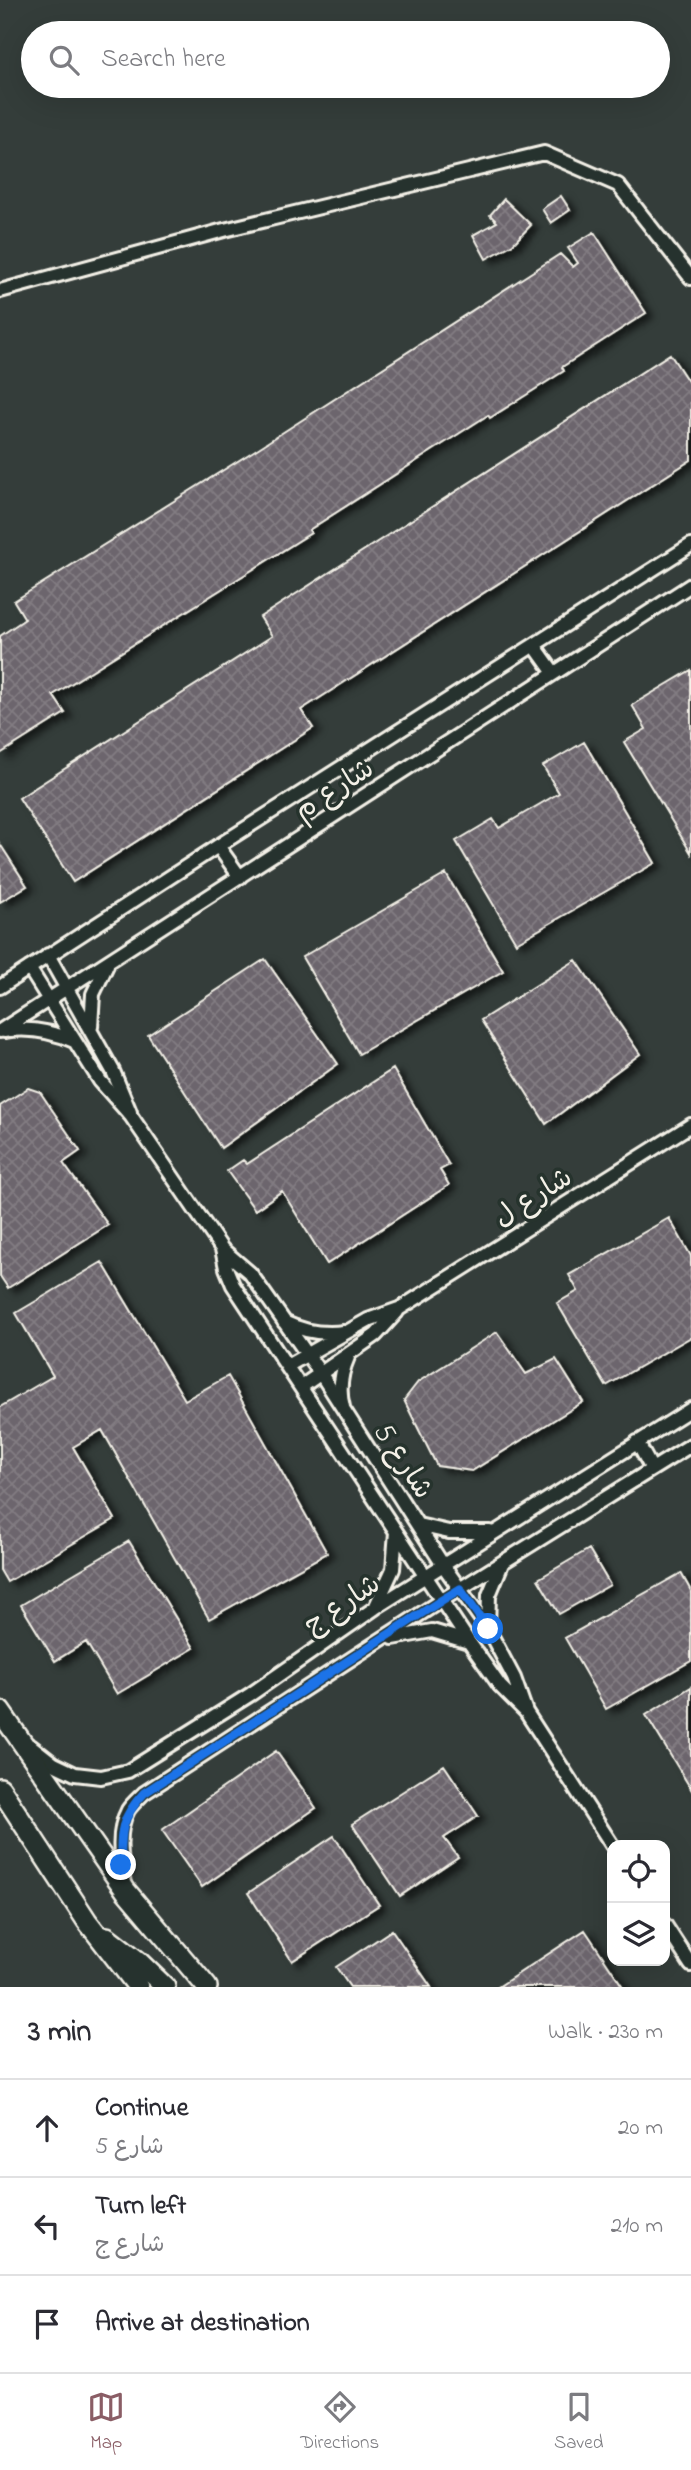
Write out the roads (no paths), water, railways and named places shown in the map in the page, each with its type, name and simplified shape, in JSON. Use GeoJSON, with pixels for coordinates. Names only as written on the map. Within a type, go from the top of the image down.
{"type":"FeatureCollection","features":[{"type":"Feature","properties":{"kind":"main road"},"geometry":{"type":"LineString","coordinates":[[0,1711],[126,1891],[207,1987]]}},
{"type":"Feature","properties":{"kind":"main road"},"geometry":{"type":"LineString","coordinates":[[0,1788],[87,1921],[138,1987]]}},
{"type":"Feature","properties":{"kind":"main road"},"geometry":{"type":"LineString","coordinates":[[87,1921],[138,1961],[165,1987]]}},
{"type":"Feature","properties":{"kind":"street"},"geometry":{"type":"LineString","coordinates":[[0,290],[224,230],[544,153],[618,185],[691,278]]}},
{"type":"Feature","properties":{"kind":"street","name":"شارع م"},"geometry":{"type":"LineString","coordinates":[[0,988],[691,545]]}},
{"type":"Feature","properties":{"kind":"street","name":"شارع م"},"geometry":{"type":"LineString","coordinates":[[0,1031],[688,588]]}},
{"type":"Feature","properties":{"kind":"street"},"geometry":{"type":"LineString","coordinates":[[534,646],[554,673]]}},
{"type":"Feature","properties":{"kind":"street"},"geometry":{"type":"LineString","coordinates":[[218,846],[240,877]]}},
{"type":"Feature","properties":{"kind":"street","name":"شارع 5"},"geometry":{"type":"LineString","coordinates":[[48,956],[118,1081],[131,1116]]}},
{"type":"Feature","properties":{"kind":"street"},"geometry":{"type":"LineString","coordinates":[[91,1031],[93,994],[110,960]]}},
{"type":"Feature","properties":{"kind":"street","name":"شارع 5"},"geometry":{"type":"LineString","coordinates":[[29,968],[107,1090],[131,1116],[222,1249],[250,1273],[321,1374],[443,1565],[488,1629],[514,1678],[526,1712]]}},
{"type":"Feature","properties":{"kind":"street"},"geometry":{"type":"LineString","coordinates":[[0,1031],[37,1029],[74,1041]]}},
{"type":"Feature","properties":{"kind":"street","name":"شارع ل"},"geometry":{"type":"LineString","coordinates":[[287,1367],[348,1331],[399,1309],[691,1125]]}},
{"type":"Feature","properties":{"kind":"street","name":"شارع 5"},"geometry":{"type":"LineString","coordinates":[[222,1249],[233,1285],[469,1642],[500,1686],[526,1712],[609,1840]]}},
{"type":"Feature","properties":{"kind":"street","name":"شارع ل"},"geometry":{"type":"LineString","coordinates":[[301,1387],[376,1335],[399,1309]]}},
{"type":"Feature","properties":{"kind":"street"},"geometry":{"type":"LineString","coordinates":[[283,1321],[298,1329],[315,1333],[348,1331]]}},
{"type":"Feature","properties":{"kind":"street"},"geometry":{"type":"LineString","coordinates":[[347,1417],[340,1385],[342,1369],[349,1354]]}},
{"type":"Feature","properties":{"kind":"street","name":"شارع ج"},"geometry":{"type":"LineString","coordinates":[[14,1732],[54,1764],[75,1774],[101,1777],[128,1771],[251,1694],[375,1608],[691,1409]]}},
{"type":"Feature","properties":{"kind":"street"},"geometry":{"type":"LineString","coordinates":[[636,1442],[652,1469]]}},
{"type":"Feature","properties":{"kind":"street","name":"شارع ج"},"geometry":{"type":"LineString","coordinates":[[126,1891],[120,1846],[122,1829],[128,1810],[144,1793],[442,1600],[691,1445]]}},
{"type":"Feature","properties":{"kind":"street"},"geometry":{"type":"LineString","coordinates":[[418,1525],[449,1532],[494,1532]]}},
{"type":"Feature","properties":{"kind":"street"},"geometry":{"type":"LineString","coordinates":[[375,1608],[393,1569],[397,1532]]}},
{"type":"Feature","properties":{"kind":"street"},"geometry":{"type":"LineString","coordinates":[[488,1629],[489,1595],[502,1563]]}},
{"type":"Feature","properties":{"kind":"street"},"geometry":{"type":"LineString","coordinates":[[383,1640],[432,1630],[469,1642]]}},
{"type":"Feature","properties":{"kind":"street"},"geometry":{"type":"LineString","coordinates":[[251,1694],[267,1715]]}},
{"type":"Feature","properties":{"kind":"street"},"geometry":{"type":"LineString","coordinates":[[670,1933],[691,1965]]}}]}
